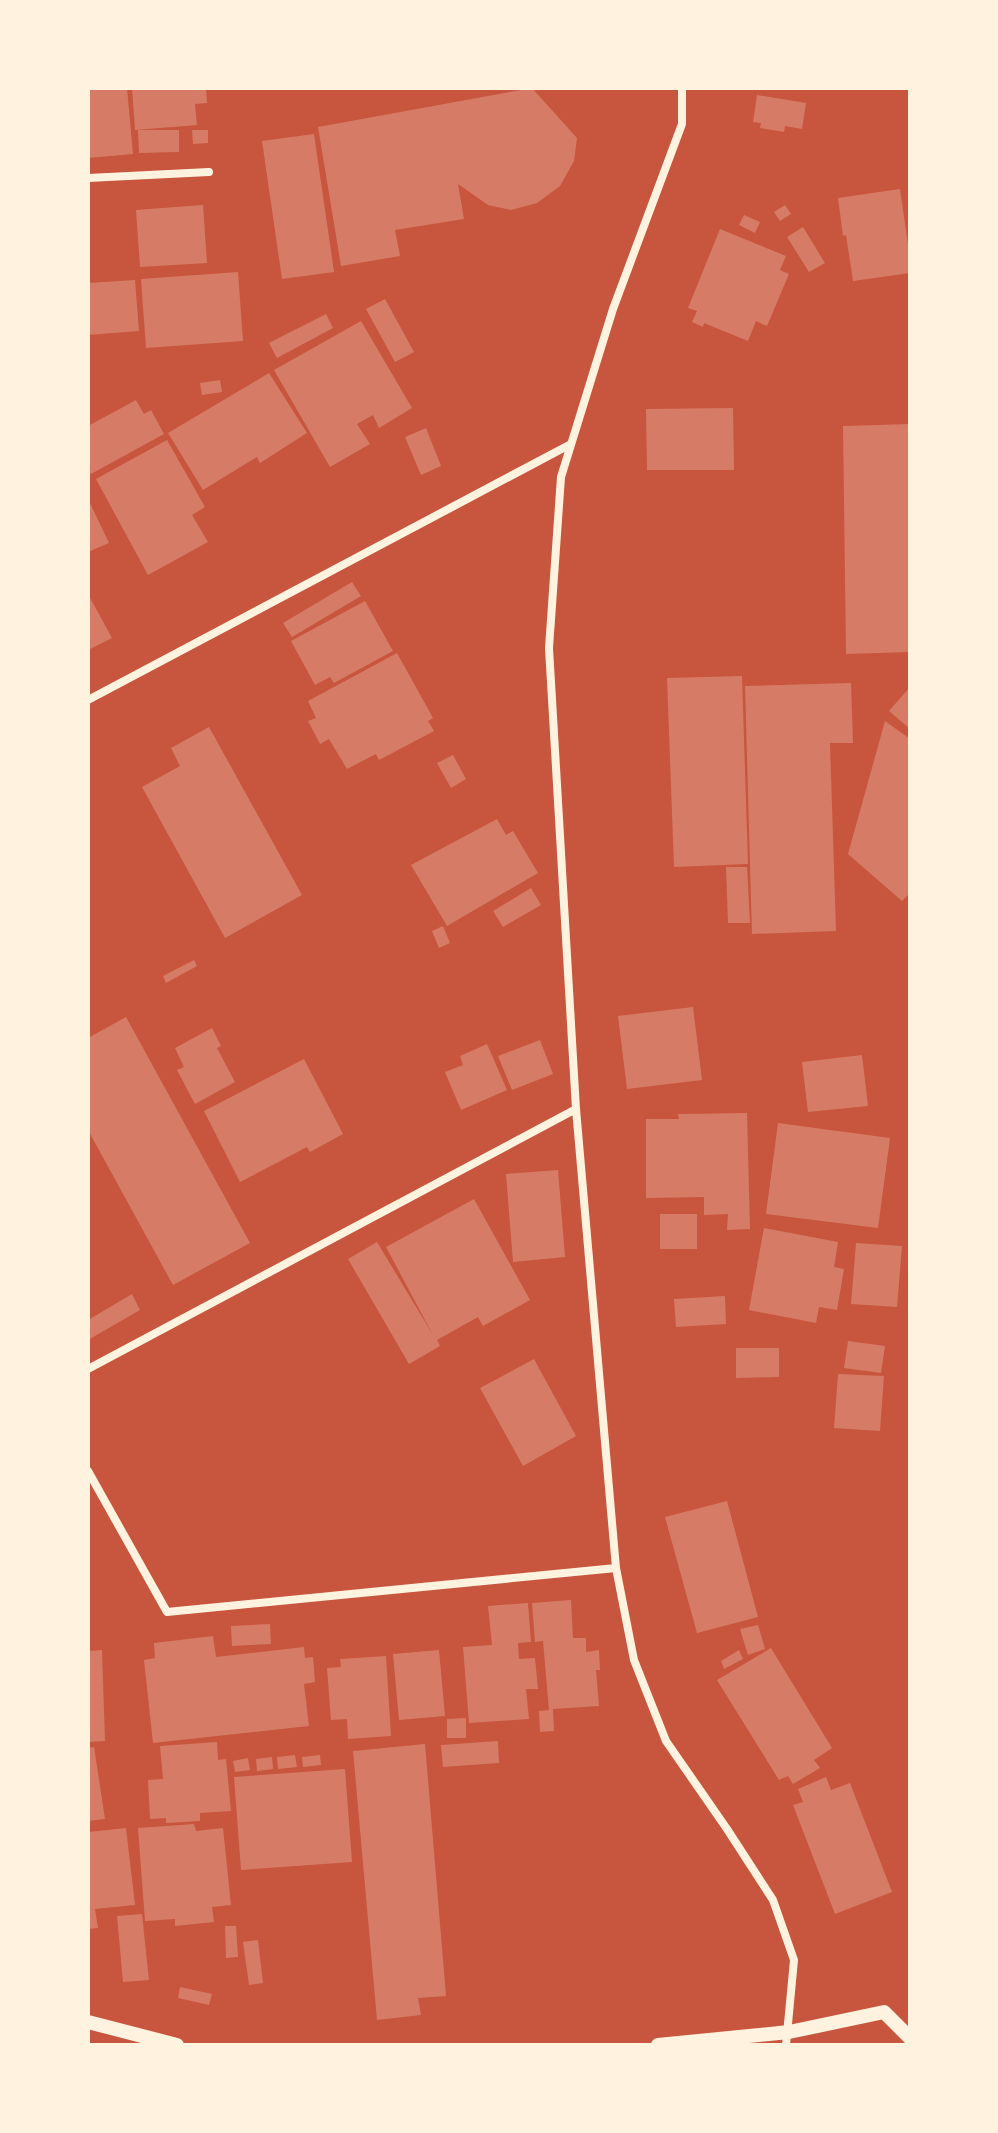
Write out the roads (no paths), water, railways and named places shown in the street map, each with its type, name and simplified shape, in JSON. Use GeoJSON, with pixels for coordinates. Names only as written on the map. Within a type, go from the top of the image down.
{"type":"FeatureCollection","features":[{"type":"Feature","properties":{"kind":"street"},"geometry":{"type":"LineString","coordinates":[[682,88],[682,124],[613,309],[561,477],[549,648],[576,1109],[616,1568],[634,1660],[666,1741],[773,1900],[794,1960],[787,2039]]}},
{"type":"Feature","properties":{"kind":"street"},"geometry":{"type":"LineString","coordinates":[[88,178],[209,172]]}},
{"type":"Feature","properties":{"kind":"street"},"geometry":{"type":"LineString","coordinates":[[88,700],[571,444]]}},
{"type":"Feature","properties":{"kind":"street"},"geometry":{"type":"LineString","coordinates":[[88,1369],[576,1109]]}},
{"type":"Feature","properties":{"kind":"street"},"geometry":{"type":"LineString","coordinates":[[88,1471],[167,1612],[616,1568]]}},
{"type":"Feature","properties":{"kind":"street"},"geometry":{"type":"LineString","coordinates":[[658,2045],[787,2039],[884,2012],[910,2038]]}},
{"type":"Feature","properties":{"kind":"street"},"geometry":{"type":"LineString","coordinates":[[88,2022],[177,2045]]}}]}
